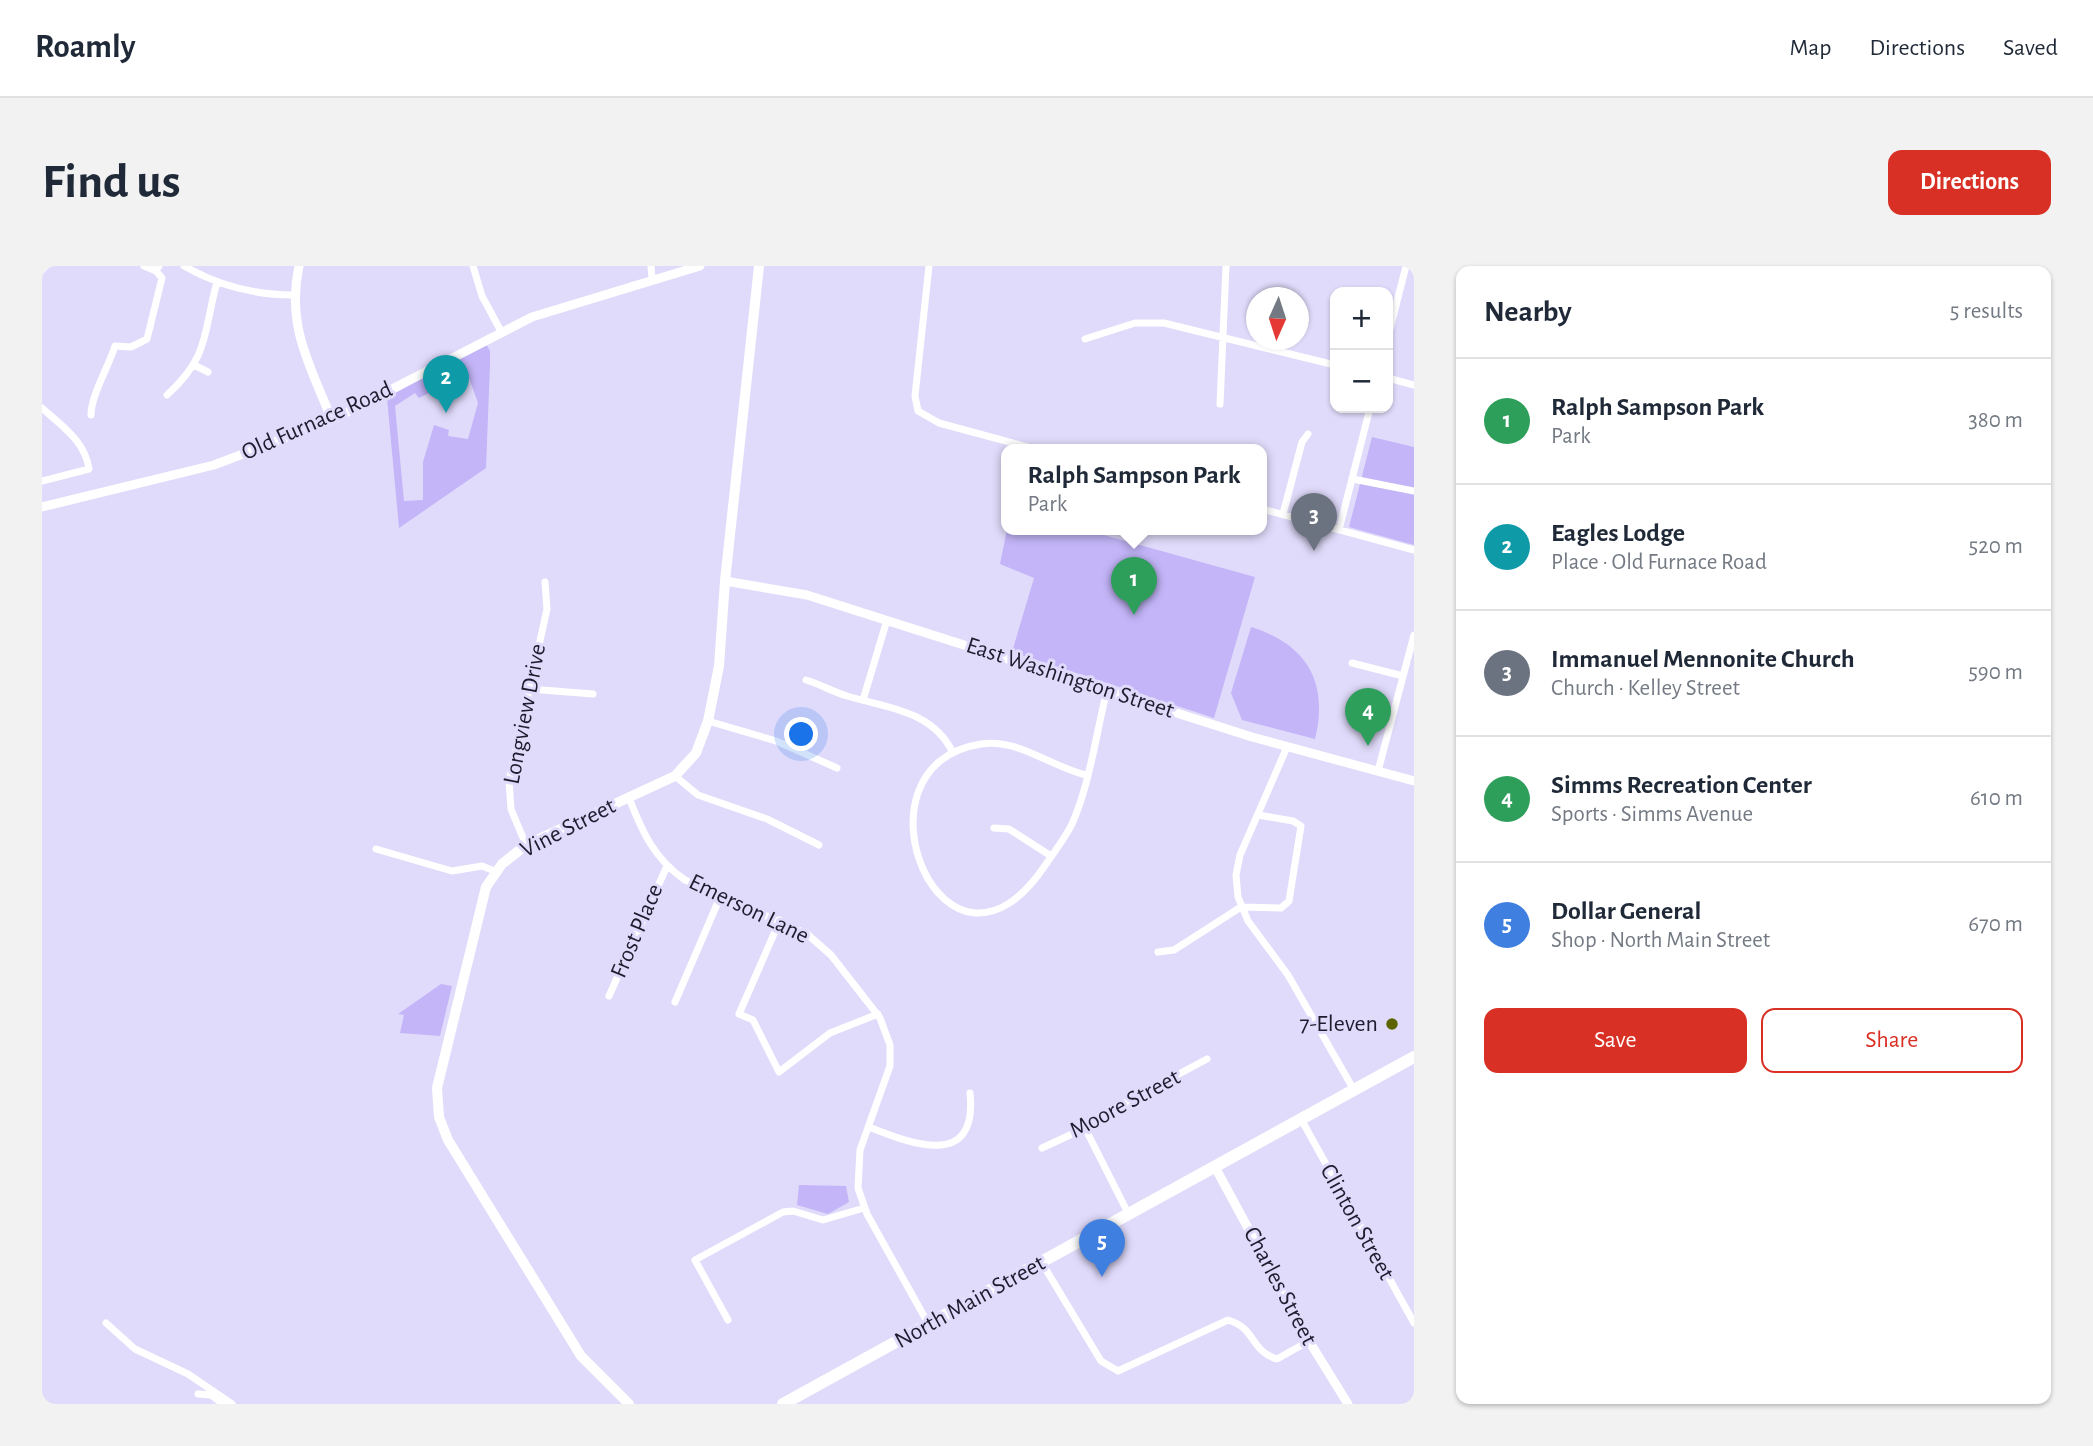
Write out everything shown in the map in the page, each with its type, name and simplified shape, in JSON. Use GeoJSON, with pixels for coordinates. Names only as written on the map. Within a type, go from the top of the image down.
{"type":"FeatureCollection","features":[{"type":"Feature","properties":{"kind":"main road","name":"Vine Street"},"geometry":{"type":"LineString","coordinates":[[629,1404],[581,1356],[449,1140],[439,1117],[437,1088],[486,887],[497,872],[526,845],[675,776],[696,753],[708,722],[719,666],[725,581],[759,266]]}},
{"type":"Feature","properties":{"kind":"main road","name":"North Main Street"},"geometry":{"type":"LineString","coordinates":[[783,1404],[1414,1057]]}},
{"type":"Feature","properties":{"kind":"street"},"geometry":{"type":"LineString","coordinates":[[42,270],[46,266]]}},
{"type":"Feature","properties":{"kind":"street"},"geometry":{"type":"LineString","coordinates":[[91,415],[91,403],[106,376],[116,346],[131,347],[147,339],[162,278],[158,268],[144,266]]}},
{"type":"Feature","properties":{"kind":"street"},"geometry":{"type":"LineString","coordinates":[[184,266],[216,282],[241,289],[293,295]]}},
{"type":"Feature","properties":{"kind":"street"},"geometry":{"type":"LineString","coordinates":[[299,266],[293,295],[298,331],[332,420]]}},
{"type":"Feature","properties":{"kind":"street"},"geometry":{"type":"LineString","coordinates":[[473,266],[482,296],[502,333]]}},
{"type":"Feature","properties":{"kind":"street"},"geometry":{"type":"LineString","coordinates":[[651,266],[652,279]]}},
{"type":"Feature","properties":{"kind":"street","name":"Old Furnace Road"},"geometry":{"type":"LineString","coordinates":[[42,507],[214,465],[332,420],[532,317],[700,266]]}},
{"type":"Feature","properties":{"kind":"street"},"geometry":{"type":"LineString","coordinates":[[929,266],[915,396],[917,409],[939,423],[1017,444]]}},
{"type":"Feature","properties":{"kind":"street"},"geometry":{"type":"LineString","coordinates":[[1220,404],[1226,266]]}},
{"type":"Feature","properties":{"kind":"street"},"geometry":{"type":"LineString","coordinates":[[1393,317],[1406,266]]}},
{"type":"Feature","properties":{"kind":"street"},"geometry":{"type":"LineString","coordinates":[[167,394],[184,379],[201,353],[216,282]]}},
{"type":"Feature","properties":{"kind":"street"},"geometry":{"type":"LineString","coordinates":[[1085,339],[1135,323],[1164,323],[1330,364]]}},
{"type":"Feature","properties":{"kind":"street"},"geometry":{"type":"LineString","coordinates":[[194,365],[208,372]]}},
{"type":"Feature","properties":{"kind":"street"},"geometry":{"type":"LineString","coordinates":[[1393,379],[1414,385]]}},
{"type":"Feature","properties":{"kind":"street"},"geometry":{"type":"LineString","coordinates":[[42,408],[84,449],[89,469],[42,481]]}},
{"type":"Feature","properties":{"kind":"street"},"geometry":{"type":"LineString","coordinates":[[1339,530],[1369,413]]}},
{"type":"Feature","properties":{"kind":"street"},"geometry":{"type":"LineString","coordinates":[[1283,514],[1302,442],[1308,434]]}},
{"type":"Feature","properties":{"kind":"street"},"geometry":{"type":"LineString","coordinates":[[1353,479],[1414,491]]}},
{"type":"Feature","properties":{"kind":"street"},"geometry":{"type":"LineString","coordinates":[[1267,510],[1414,550]]}},
{"type":"Feature","properties":{"kind":"street","name":"East Washington Street"},"geometry":{"type":"LineString","coordinates":[[725,581],[797,592],[1287,747],[1414,780]]}},
{"type":"Feature","properties":{"kind":"street","name":"Longview Drive"},"geometry":{"type":"LineString","coordinates":[[526,845],[512,813],[508,788],[547,608],[545,582]]}},
{"type":"Feature","properties":{"kind":"street"},"geometry":{"type":"LineString","coordinates":[[863,700],[887,620]]}},
{"type":"Feature","properties":{"kind":"street"},"geometry":{"type":"LineString","coordinates":[[1378,771],[1403,676],[1410,664],[1414,635]]}},
{"type":"Feature","properties":{"kind":"street"},"geometry":{"type":"LineString","coordinates":[[1352,663],[1403,676]]}},
{"type":"Feature","properties":{"kind":"street"},"geometry":{"type":"LineString","coordinates":[[806,680],[919,717],[940,733],[953,753]]}},
{"type":"Feature","properties":{"kind":"street"},"geometry":{"type":"LineString","coordinates":[[529,689],[593,694]]}},
{"type":"Feature","properties":{"kind":"street"},"geometry":{"type":"LineString","coordinates":[[1086,775],[1000,744],[976,745],[953,753],[926,778],[914,811],[920,866],[934,891],[948,903],[980,912],[1003,908],[1025,894],[1073,821],[1086,775],[1107,690]]}},
{"type":"Feature","properties":{"kind":"street"},"geometry":{"type":"LineString","coordinates":[[708,722],[776,741],[837,768]]}},
{"type":"Feature","properties":{"kind":"street"},"geometry":{"type":"LineString","coordinates":[[1287,747],[1237,866],[1236,883],[1241,907],[1255,933],[1288,975],[1354,1090]]}},
{"type":"Feature","properties":{"kind":"street"},"geometry":{"type":"LineString","coordinates":[[675,776],[698,795],[767,819],[819,845]]}},
{"type":"Feature","properties":{"kind":"street","name":"Emerson Lane"},"geometry":{"type":"LineString","coordinates":[[629,798],[651,847],[667,866],[685,880],[780,920],[818,942],[878,1014],[887,1032],[891,1056],[885,1085],[857,1167],[858,1188],[864,1208],[929,1325]]}},
{"type":"Feature","properties":{"kind":"street"},"geometry":{"type":"LineString","coordinates":[[1158,952],[1174,950],[1241,907],[1281,908],[1289,901],[1301,826],[1293,821],[1258,815]]}},
{"type":"Feature","properties":{"kind":"street"},"geometry":{"type":"LineString","coordinates":[[994,828],[1009,829],[1051,856]]}},
{"type":"Feature","properties":{"kind":"street"},"geometry":{"type":"LineString","coordinates":[[376,849],[452,871],[482,866],[497,872]]}},
{"type":"Feature","properties":{"kind":"street","name":"Frost Place"},"geometry":{"type":"LineString","coordinates":[[609,996],[667,866]]}},
{"type":"Feature","properties":{"kind":"street"},"geometry":{"type":"LineString","coordinates":[[675,1002],[721,895]]}},
{"type":"Feature","properties":{"kind":"street"},"geometry":{"type":"LineString","coordinates":[[780,920],[739,1014],[753,1020],[779,1072],[830,1032],[878,1014]]}},
{"type":"Feature","properties":{"kind":"street","name":"Moore Street"},"geometry":{"type":"LineString","coordinates":[[1042,1148],[1085,1128],[1089,1122],[1207,1059]]}},
{"type":"Feature","properties":{"kind":"street"},"geometry":{"type":"LineString","coordinates":[[869,1127],[915,1145],[939,1146],[952,1141],[964,1129],[970,1115],[971,1093]]}},
{"type":"Feature","properties":{"kind":"street","name":"Clinton Street"},"geometry":{"type":"LineString","coordinates":[[1301,1119],[1414,1323]]}},
{"type":"Feature","properties":{"kind":"street"},"geometry":{"type":"LineString","coordinates":[[1085,1128],[1129,1215]]}},
{"type":"Feature","properties":{"kind":"street","name":"Charles Street"},"geometry":{"type":"LineString","coordinates":[[1215,1167],[1310,1341],[1348,1404]]}},
{"type":"Feature","properties":{"kind":"street"},"geometry":{"type":"LineString","coordinates":[[728,1320],[695,1260],[783,1212],[793,1211],[832,1220],[864,1208]]}},
{"type":"Feature","properties":{"kind":"street"},"geometry":{"type":"LineString","coordinates":[[1042,1263],[1101,1361],[1118,1371],[1228,1320],[1243,1324],[1264,1355],[1278,1359],[1310,1341]]}},
{"type":"Feature","properties":{"kind":"street"},"geometry":{"type":"LineString","coordinates":[[106,1323],[135,1349],[188,1374],[232,1404]]}},
{"type":"Feature","properties":{"kind":"street"},"geometry":{"type":"LineString","coordinates":[[198,1394],[211,1395],[223,1404]]}},
{"type":"Feature","properties":{"kind":"shaded area"},"geometry":{"type":"Polygon","coordinates":[[[485,342],[490,351],[486,468],[399,528],[387,398],[424,377],[433,391],[419,398],[415,393],[395,406],[404,501],[423,500],[423,462],[434,425],[449,430],[448,436],[468,439],[478,403],[468,375],[442,384],[435,371],[485,342]]]}},
{"type":"Feature","properties":{"kind":"shaded area"},"geometry":{"type":"Polygon","coordinates":[[[1372,437],[1414,447],[1414,545],[1349,527],[1372,437]]]}},
{"type":"Feature","properties":{"kind":"shaded area"},"geometry":{"type":"Polygon","coordinates":[[[1006,535],[1104,535],[1255,577],[1214,718],[1012,652],[1034,578],[1000,564],[1006,535]]]}},
{"type":"Feature","properties":{"kind":"shaded area"},"geometry":{"type":"Polygon","coordinates":[[[1251,627],[1287,644],[1300,655],[1309,668],[1316,683],[1319,700],[1315,739],[1242,720],[1231,693],[1251,627]]]}},
{"type":"Feature","properties":{"kind":"shaded area"},"geometry":{"type":"Polygon","coordinates":[[[441,984],[452,986],[440,1036],[400,1033],[404,1015],[398,1014],[441,984]]]}},
{"type":"Feature","properties":{"kind":"shaded area"},"geometry":{"type":"Polygon","coordinates":[[[799,1185],[846,1186],[849,1202],[828,1214],[797,1205],[799,1185]]]}},
{"type":"Feature","properties":{"kind":"place","name":"Eagles Lodge"},"geometry":{"type":"Point","coordinates":[446,413]}},
{"type":"Feature","properties":{"kind":"place","name":"Immanuel Mennonite Church"},"geometry":{"type":"Point","coordinates":[1314,551]}},
{"type":"Feature","properties":{"kind":"place","name":"Ralph Sampson Park"},"geometry":{"type":"Point","coordinates":[1134,615]}},
{"type":"Feature","properties":{"kind":"place","name":"Simms Recreation Center"},"geometry":{"type":"Point","coordinates":[1368,746]}},
{"type":"Feature","properties":{"kind":"place","name":"7-Eleven"},"geometry":{"type":"Point","coordinates":[1392,1024]}},
{"type":"Feature","properties":{"kind":"place","name":"Dollar General"},"geometry":{"type":"Point","coordinates":[1102,1277]}}]}
